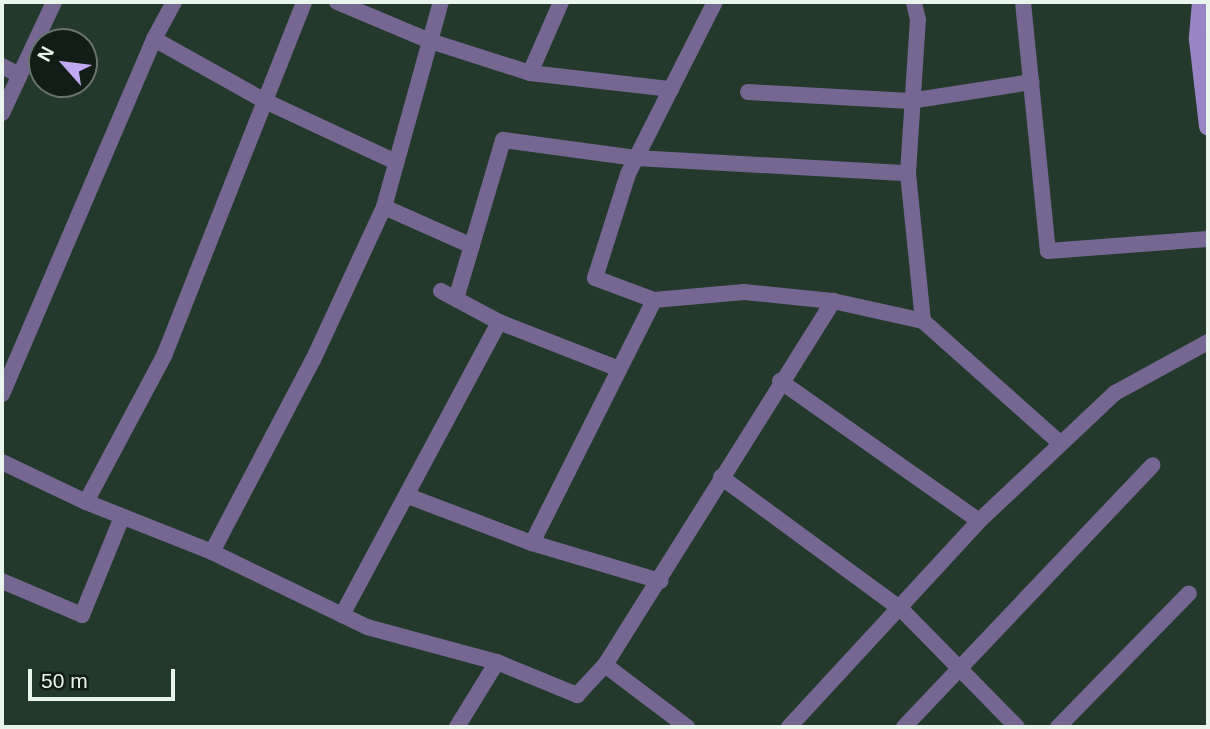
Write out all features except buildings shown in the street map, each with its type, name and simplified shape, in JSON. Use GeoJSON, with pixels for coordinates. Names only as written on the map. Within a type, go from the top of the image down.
{"type":"FeatureCollection","features":[{"type":"Feature","properties":{"kind":"main road"},"geometry":{"type":"LineString","coordinates":[[1201,2],[1198,40],[1208,126]]}},
{"type":"Feature","properties":{"kind":"street"},"geometry":{"type":"LineString","coordinates":[[2,113],[54,2]]}},
{"type":"Feature","properties":{"kind":"street"},"geometry":{"type":"LineString","coordinates":[[2,394],[154,39],[174,2]]}},
{"type":"Feature","properties":{"kind":"street"},"geometry":{"type":"LineString","coordinates":[[86,502],[164,356],[304,2]]}},
{"type":"Feature","properties":{"kind":"street"},"geometry":{"type":"LineString","coordinates":[[337,2],[430,41],[530,73],[671,89]]}},
{"type":"Feature","properties":{"kind":"street"},"geometry":{"type":"LineString","coordinates":[[212,552],[313,360],[384,207],[441,2]]}},
{"type":"Feature","properties":{"kind":"street"},"geometry":{"type":"LineString","coordinates":[[530,73],[561,2]]}},
{"type":"Feature","properties":{"kind":"street"},"geometry":{"type":"LineString","coordinates":[[715,2],[636,158],[595,278],[654,300],[744,292],[833,301],[923,321],[1060,443]]}},
{"type":"Feature","properties":{"kind":"street"},"geometry":{"type":"LineString","coordinates":[[914,2],[918,20],[910,101],[908,173],[923,321]]}},
{"type":"Feature","properties":{"kind":"street"},"geometry":{"type":"LineString","coordinates":[[1023,2],[1048,251],[1208,239]]}},
{"type":"Feature","properties":{"kind":"street"},"geometry":{"type":"LineString","coordinates":[[154,39],[265,101],[396,162]]}},
{"type":"Feature","properties":{"kind":"street"},"geometry":{"type":"LineString","coordinates":[[2,66],[19,75]]}},
{"type":"Feature","properties":{"kind":"street"},"geometry":{"type":"LineString","coordinates":[[748,92],[910,101],[1032,82]]}},
{"type":"Feature","properties":{"kind":"street"},"geometry":{"type":"LineString","coordinates":[[456,299],[503,140],[636,158],[908,173]]}},
{"type":"Feature","properties":{"kind":"street"},"geometry":{"type":"LineString","coordinates":[[384,207],[472,246]]}},
{"type":"Feature","properties":{"kind":"street"},"geometry":{"type":"LineString","coordinates":[[441,291],[499,322],[619,369]]}},
{"type":"Feature","properties":{"kind":"street"},"geometry":{"type":"LineString","coordinates":[[532,543],[654,300]]}},
{"type":"Feature","properties":{"kind":"street"},"geometry":{"type":"LineString","coordinates":[[2,462],[86,502],[212,552],[367,627],[497,662],[577,695],[605,665],[660,581],[780,381],[833,301]]}},
{"type":"Feature","properties":{"kind":"street"},"geometry":{"type":"LineString","coordinates":[[342,615],[499,322]]}},
{"type":"Feature","properties":{"kind":"street"},"geometry":{"type":"LineString","coordinates":[[789,727],[901,610],[979,521],[1060,443],[1115,393],[1208,342]]}},
{"type":"Feature","properties":{"kind":"street"},"geometry":{"type":"LineString","coordinates":[[780,381],[979,521]]}},
{"type":"Feature","properties":{"kind":"street"},"geometry":{"type":"LineString","coordinates":[[904,727],[957,668],[1153,465]]}},
{"type":"Feature","properties":{"kind":"street"},"geometry":{"type":"LineString","coordinates":[[721,477],[901,610],[1017,727]]}},
{"type":"Feature","properties":{"kind":"street"},"geometry":{"type":"LineString","coordinates":[[408,496],[532,543],[660,581]]}},
{"type":"Feature","properties":{"kind":"street"},"geometry":{"type":"LineString","coordinates":[[2,581],[82,615],[122,517]]}},
{"type":"Feature","properties":{"kind":"street"},"geometry":{"type":"LineString","coordinates":[[1058,727],[1189,593]]}},
{"type":"Feature","properties":{"kind":"street"},"geometry":{"type":"LineString","coordinates":[[457,727],[497,662]]}},
{"type":"Feature","properties":{"kind":"street"},"geometry":{"type":"LineString","coordinates":[[605,665],[687,727]]}}]}
